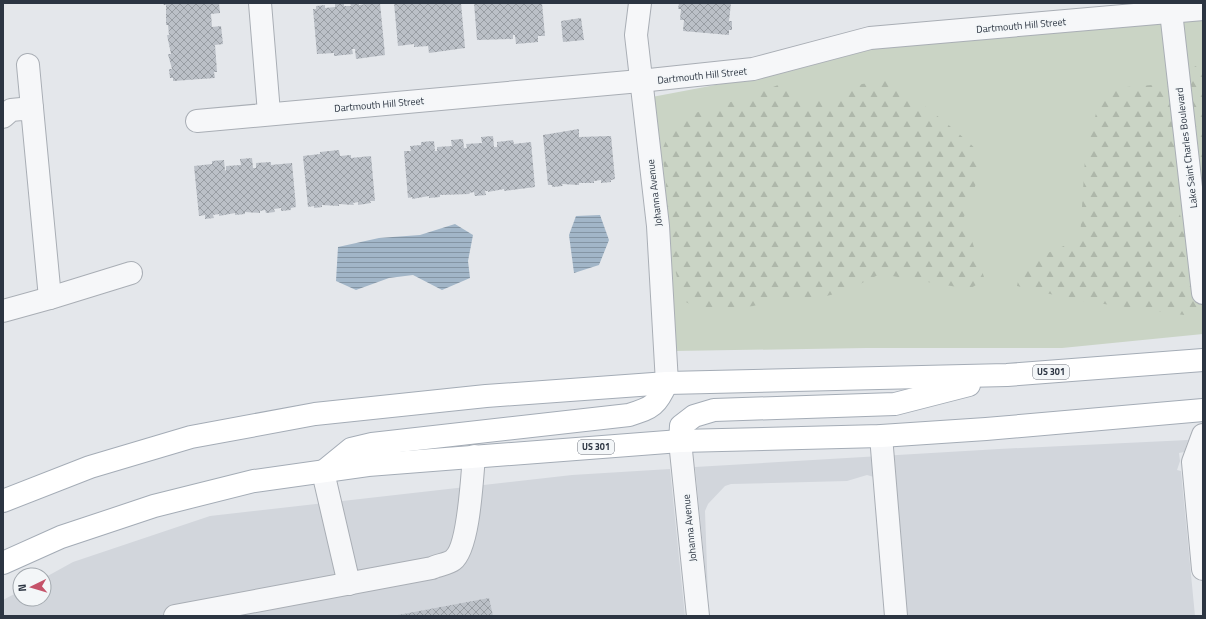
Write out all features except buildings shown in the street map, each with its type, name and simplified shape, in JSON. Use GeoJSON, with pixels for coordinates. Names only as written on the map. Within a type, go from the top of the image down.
{"type":"FeatureCollection","features":[{"type":"Feature","properties":{"kind":"main road","name":"US 301"},"geometry":{"type":"LineString","coordinates":[[3,501],[90,467],[192,436],[315,414],[486,396],[667,383],[1006,375],[1203,360]]}},
{"type":"Feature","properties":{"kind":"main road"},"geometry":{"type":"LineString","coordinates":[[680,441],[681,426],[694,416],[714,410],[895,404],[1006,375]]}},
{"type":"Feature","properties":{"kind":"main road"},"geometry":{"type":"LineString","coordinates":[[323,472],[351,449],[372,444],[629,415],[648,409],[657,403],[667,383]]}},
{"type":"Feature","properties":{"kind":"main road","name":"US 301"},"geometry":{"type":"LineString","coordinates":[[3,563],[61,537],[154,506],[254,481],[368,465],[680,441],[881,436],[986,429],[1203,410]]}},
{"type":"Feature","properties":{"kind":"street"},"geometry":{"type":"LineString","coordinates":[[260,3],[268,113]]}},
{"type":"Feature","properties":{"kind":"street","name":"Johanna Avenue"},"geometry":{"type":"LineString","coordinates":[[640,3],[636,35],[640,81],[658,226],[667,383]]}},
{"type":"Feature","properties":{"kind":"street","name":"Dartmouth Hill Street"},"geometry":{"type":"LineString","coordinates":[[197,121],[268,113],[640,81],[752,69],[870,38],[1170,8],[1203,9]]}},
{"type":"Feature","properties":{"kind":"street","name":"Lake Saint Charles Boulevard"},"geometry":{"type":"LineString","coordinates":[[1170,8],[1203,292]]}},
{"type":"Feature","properties":{"kind":"street"},"geometry":{"type":"LineString","coordinates":[[28,65],[50,298]]}},
{"type":"Feature","properties":{"kind":"street"},"geometry":{"type":"LineString","coordinates":[[3,117],[11,110],[32,108]]}},
{"type":"Feature","properties":{"kind":"street"},"geometry":{"type":"LineString","coordinates":[[3,311],[131,273]]}},
{"type":"Feature","properties":{"kind":"street"},"geometry":{"type":"LineString","coordinates":[[1203,435],[1193,462],[1203,569]]}},
{"type":"Feature","properties":{"kind":"street"},"geometry":{"type":"LineString","coordinates":[[881,436],[896,616]]}},
{"type":"Feature","properties":{"kind":"street","name":"Johanna Avenue"},"geometry":{"type":"LineString","coordinates":[[680,441],[698,616]]}},
{"type":"Feature","properties":{"kind":"street"},"geometry":{"type":"LineString","coordinates":[[175,616],[432,568],[453,560],[461,547],[469,513],[474,456]]}},
{"type":"Feature","properties":{"kind":"street"},"geometry":{"type":"LineString","coordinates":[[323,472],[349,584]]}},
{"type":"Feature","properties":{"kind":"shaded area"},"geometry":{"type":"Polygon","coordinates":[[[1188,440],[1184,452],[1179,453],[1180,461],[1177,470],[1181,471],[1195,616],[888,616],[874,477],[867,475],[847,481],[731,484],[725,486],[708,504],[705,511],[708,597],[695,467],[999,449],[1188,440]]]}},
{"type":"Feature","properties":{"kind":"shaded area"},"geometry":{"type":"Polygon","coordinates":[[[670,469],[685,616],[3,616],[3,600],[12,595],[12,607],[52,607],[52,574],[73,562],[210,516],[572,475],[670,469]]]}},
{"type":"Feature","properties":{"kind":"green space"},"geometry":{"type":"Polygon","coordinates":[[[1203,14],[1203,334],[1062,348],[866,348],[674,351],[652,97],[794,70],[914,38],[1203,14]]]}},
{"type":"Feature","properties":{"kind":"green space"},"geometry":{"type":"Polygon","coordinates":[[[1203,62],[1203,160],[1176,198],[1183,227],[1203,232],[1203,304],[1184,315],[1075,300],[1017,286],[1022,264],[1080,239],[1085,158],[1102,89],[1164,84],[1203,62]]]}},
{"type":"Feature","properties":{"kind":"green space"},"geometry":{"type":"Polygon","coordinates":[[[892,80],[948,124],[980,153],[977,181],[964,217],[985,280],[969,289],[880,274],[846,291],[807,301],[789,297],[753,306],[705,312],[682,300],[665,224],[666,184],[662,150],[672,127],[698,112],[753,95],[778,85],[805,100],[827,101],[862,84],[892,80]]]}},
{"type":"Feature","properties":{"kind":"water"},"geometry":{"type":"Polygon","coordinates":[[[600,215],[609,240],[599,265],[574,273],[569,235],[576,216],[600,215]]]}},
{"type":"Feature","properties":{"kind":"water"},"geometry":{"type":"Polygon","coordinates":[[[455,224],[473,235],[468,261],[470,278],[442,290],[413,275],[389,278],[356,290],[336,281],[338,247],[379,238],[420,235],[455,224]]]}}]}
